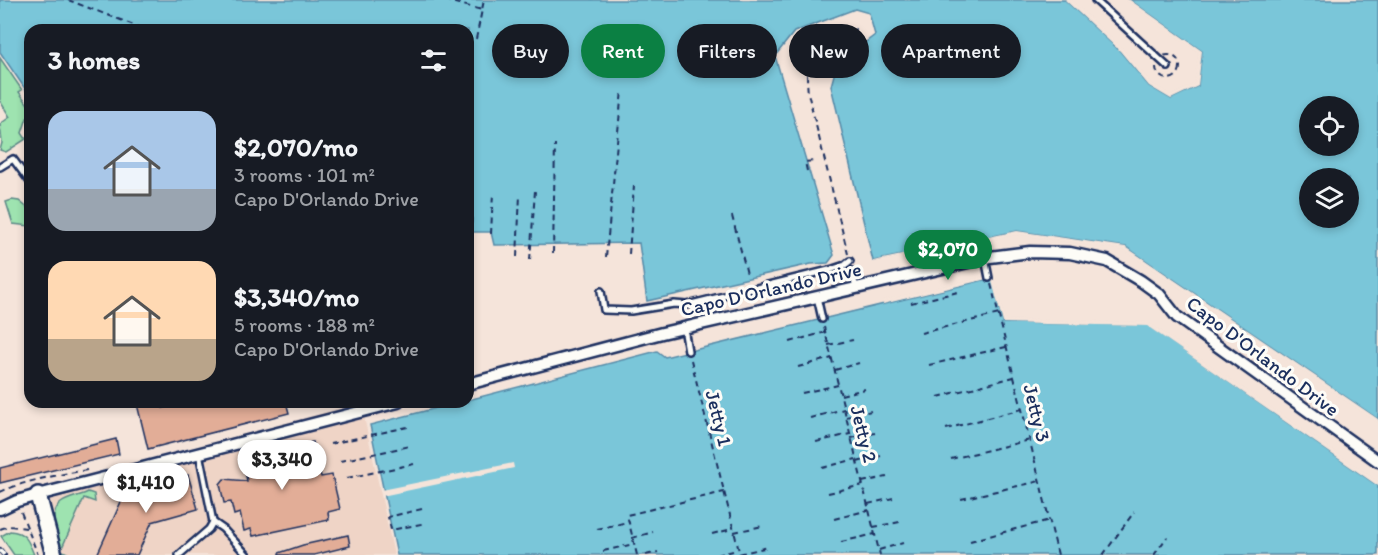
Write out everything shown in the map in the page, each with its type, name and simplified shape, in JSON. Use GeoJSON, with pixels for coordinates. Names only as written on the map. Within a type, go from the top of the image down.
{"type":"FeatureCollection","features":[{"type":"Feature","properties":{"kind":"street","name":"Capo D'Orlando Drive"},"geometry":{"type":"LineString","coordinates":[[474,382],[684,328],[985,258],[1030,252],[1070,253],[1107,261],[1141,281],[1159,294],[1177,316],[1378,461]]}},
{"type":"Feature","properties":{"kind":"street"},"geometry":{"type":"LineString","coordinates":[[0,509],[38,495],[375,408]]}},
{"type":"Feature","properties":{"kind":"street"},"geometry":{"type":"LineString","coordinates":[[38,495],[54,555]]}},
{"type":"Feature","properties":{"kind":"lane"},"geometry":{"type":"LineString","coordinates":[[1095,0],[1168,67]]}},
{"type":"Feature","properties":{"kind":"lane"},"geometry":{"type":"LineString","coordinates":[[0,167],[13,159],[24,174]]}},
{"type":"Feature","properties":{"kind":"lane"},"geometry":{"type":"LineString","coordinates":[[985,258],[989,278]]}},
{"type":"Feature","properties":{"kind":"lane"},"geometry":{"type":"LineString","coordinates":[[602,291],[604,310],[631,311],[674,304],[687,305],[833,269],[850,261]]}},
{"type":"Feature","properties":{"kind":"lane"},"geometry":{"type":"LineString","coordinates":[[852,271],[856,288]]}},
{"type":"Feature","properties":{"kind":"lane"},"geometry":{"type":"LineString","coordinates":[[817,297],[822,319]]}},
{"type":"Feature","properties":{"kind":"lane"},"geometry":{"type":"LineString","coordinates":[[684,328],[688,351]]}},
{"type":"Feature","properties":{"kind":"lane"},"geometry":{"type":"LineString","coordinates":[[179,555],[202,536],[213,522],[199,453]]}},
{"type":"Feature","properties":{"kind":"lane"},"geometry":{"type":"LineString","coordinates":[[213,522],[223,529],[247,555]]}},
{"type":"Feature","properties":{"kind":"path"},"geometry":{"type":"LineString","coordinates":[[68,0],[131,24]]}},
{"type":"Feature","properties":{"kind":"path"},"geometry":{"type":"LineString","coordinates":[[444,0],[482,10]]}},
{"type":"Feature","properties":{"kind":"path"},"geometry":{"type":"LineString","coordinates":[[476,39],[484,0]]}},
{"type":"Feature","properties":{"kind":"path"},"geometry":{"type":"LineString","coordinates":[[807,78],[808,93],[850,261]]}},
{"type":"Feature","properties":{"kind":"path"},"geometry":{"type":"LineString","coordinates":[[606,257],[622,90]]}},
{"type":"Feature","properties":{"kind":"path"},"geometry":{"type":"LineString","coordinates":[[553,253],[555,144]]}},
{"type":"Feature","properties":{"kind":"path"},"geometry":{"type":"LineString","coordinates":[[807,171],[805,162],[814,160]]}},
{"type":"Feature","properties":{"kind":"path"},"geometry":{"type":"LineString","coordinates":[[629,254],[634,186]]}},
{"type":"Feature","properties":{"kind":"path"},"geometry":{"type":"LineString","coordinates":[[530,260],[535,191]]}},
{"type":"Feature","properties":{"kind":"path"},"geometry":{"type":"LineString","coordinates":[[491,234],[493,193]]}},
{"type":"Feature","properties":{"kind":"path"},"geometry":{"type":"LineString","coordinates":[[517,257],[520,195]]}},
{"type":"Feature","properties":{"kind":"path"},"geometry":{"type":"LineString","coordinates":[[732,216],[747,274]]}},
{"type":"Feature","properties":{"kind":"path","name":"Jetty 3"},"geometry":{"type":"LineString","coordinates":[[989,278],[1058,555]]}},
{"type":"Feature","properties":{"kind":"path"},"geometry":{"type":"LineString","coordinates":[[911,303],[958,292]]}},
{"type":"Feature","properties":{"kind":"path"},"geometry":{"type":"LineString","coordinates":[[921,333],[999,314]]}},
{"type":"Feature","properties":{"kind":"path","name":"Jetty 2"},"geometry":{"type":"LineString","coordinates":[[822,319],[880,555]]}},
{"type":"Feature","properties":{"kind":"path"},"geometry":{"type":"LineString","coordinates":[[790,342],[826,332]]}},
{"type":"Feature","properties":{"kind":"path"},"geometry":{"type":"LineString","coordinates":[[828,345],[854,340]]}},
{"type":"Feature","properties":{"kind":"path"},"geometry":{"type":"LineString","coordinates":[[929,365],[1006,347]]}},
{"type":"Feature","properties":{"kind":"path","name":"Jetty 1"},"geometry":{"type":"LineString","coordinates":[[688,351],[740,555]]}},
{"type":"Feature","properties":{"kind":"path"},"geometry":{"type":"LineString","coordinates":[[798,367],[832,358]]}},
{"type":"Feature","properties":{"kind":"path"},"geometry":{"type":"LineString","coordinates":[[835,370],[859,363]]}},
{"type":"Feature","properties":{"kind":"path"},"geometry":{"type":"LineString","coordinates":[[938,397],[1014,377]]}},
{"type":"Feature","properties":{"kind":"path"},"geometry":{"type":"LineString","coordinates":[[802,393],[838,385]]}},
{"type":"Feature","properties":{"kind":"path"},"geometry":{"type":"LineString","coordinates":[[841,395],[865,389]]}},
{"type":"Feature","properties":{"kind":"path"},"geometry":{"type":"LineString","coordinates":[[810,418],[844,409]]}},
{"type":"Feature","properties":{"kind":"path"},"geometry":{"type":"LineString","coordinates":[[946,429],[1022,409]]}},
{"type":"Feature","properties":{"kind":"path"},"geometry":{"type":"LineString","coordinates":[[846,417],[871,411]]}},
{"type":"Feature","properties":{"kind":"path"},"geometry":{"type":"LineString","coordinates":[[330,444],[408,427]]}},
{"type":"Feature","properties":{"kind":"path"},"geometry":{"type":"LineString","coordinates":[[816,442],[875,433]]}},
{"type":"Feature","properties":{"kind":"path"},"geometry":{"type":"LineString","coordinates":[[951,459],[1030,440]]}},
{"type":"Feature","properties":{"kind":"path"},"geometry":{"type":"LineString","coordinates":[[340,461],[410,446]]}},
{"type":"Feature","properties":{"kind":"path"},"geometry":{"type":"LineString","coordinates":[[822,468],[881,456]]}},
{"type":"Feature","properties":{"kind":"path"},"geometry":{"type":"LineString","coordinates":[[347,478],[414,464]]}},
{"type":"Feature","properties":{"kind":"path"},"geometry":{"type":"LineString","coordinates":[[0,492],[52,476],[92,469]]}},
{"type":"Feature","properties":{"kind":"path"},"geometry":{"type":"LineString","coordinates":[[828,493],[887,477]]}},
{"type":"Feature","properties":{"kind":"path"},"geometry":{"type":"LineString","coordinates":[[961,499],[1040,481]]}},
{"type":"Feature","properties":{"kind":"path"},"geometry":{"type":"LineString","coordinates":[[12,487],[38,555]]}},
{"type":"Feature","properties":{"kind":"path"},"geometry":{"type":"LineString","coordinates":[[637,555],[627,515],[724,492]]}},
{"type":"Feature","properties":{"kind":"path"},"geometry":{"type":"LineString","coordinates":[[868,504],[893,498]]}},
{"type":"Feature","properties":{"kind":"path"},"geometry":{"type":"LineString","coordinates":[[422,509],[388,517],[389,525],[391,530],[426,523]]}},
{"type":"Feature","properties":{"kind":"path"},"geometry":{"type":"LineString","coordinates":[[834,519],[869,510]]}},
{"type":"Feature","properties":{"kind":"path"},"geometry":{"type":"LineString","coordinates":[[1102,555],[1134,512]]}},
{"type":"Feature","properties":{"kind":"path"},"geometry":{"type":"LineString","coordinates":[[970,541],[1050,520]]}},
{"type":"Feature","properties":{"kind":"path"},"geometry":{"type":"LineString","coordinates":[[597,530],[628,522]]}},
{"type":"Feature","properties":{"kind":"path"},"geometry":{"type":"LineString","coordinates":[[873,527],[900,522]]}},
{"type":"Feature","properties":{"kind":"path"},"geometry":{"type":"LineString","coordinates":[[0,529],[9,526],[26,528]]}},
{"type":"Feature","properties":{"kind":"path"},"geometry":{"type":"LineString","coordinates":[[712,534],[763,526]]}},
{"type":"Feature","properties":{"kind":"path"},"geometry":{"type":"LineString","coordinates":[[632,538],[653,532]]}},
{"type":"Feature","properties":{"kind":"path"},"geometry":{"type":"LineString","coordinates":[[841,542],[875,534]]}},
{"type":"Feature","properties":{"kind":"path"},"geometry":{"type":"LineString","coordinates":[[1154,555],[1167,537]]}},
{"type":"Feature","properties":{"kind":"path"},"geometry":{"type":"LineString","coordinates":[[879,550],[903,543]]}},
{"type":"Feature","properties":{"kind":"path"},"geometry":{"type":"LineString","coordinates":[[603,551],[634,544]]}},
{"type":"Feature","properties":{"kind":"path"},"geometry":{"type":"LineString","coordinates":[[740,555],[768,547]]}},
{"type":"Feature","properties":{"kind":"path"},"geometry":{"type":"LineString","coordinates":[[717,555],[738,550]]}},
{"type":"Feature","properties":{"kind":"path"},"geometry":{"type":"LineString","coordinates":[[646,555],[658,552]]}},
{"type":"Feature","properties":{"kind":"shaded area"},"geometry":{"type":"Polygon","coordinates":[[[342,408],[362,408],[394,555],[48,555],[33,490],[342,408]]]}},
{"type":"Feature","properties":{"kind":"green space"},"geometry":{"type":"Polygon","coordinates":[[[0,58],[22,90],[19,92],[24,99],[22,133],[24,140],[6,152],[0,150],[2,143],[0,124],[10,117],[0,101],[0,58]]]}},
{"type":"Feature","properties":{"kind":"green space"},"geometry":{"type":"Polygon","coordinates":[[[19,201],[24,205],[24,225],[13,224],[6,202],[19,201]]]}},
{"type":"Feature","properties":{"kind":"green space"},"geometry":{"type":"Polygon","coordinates":[[[88,492],[94,494],[95,502],[84,498],[61,550],[69,554],[60,555],[54,520],[57,508],[64,501],[88,492]]]}},
{"type":"Feature","properties":{"kind":"green space"},"geometry":{"type":"Polygon","coordinates":[[[10,531],[23,536],[34,555],[14,555],[1,536],[10,531]]]}},
{"type":"Feature","properties":{"kind":"water"},"geometry":{"type":"Polygon","coordinates":[[[0,0],[1065,0],[1120,51],[1149,86],[1171,99],[1198,86],[1202,51],[1130,0],[1378,0],[1378,419],[1126,247],[1017,231],[873,261],[831,86],[833,78],[869,78],[869,40],[875,35],[869,13],[855,9],[815,24],[789,24],[789,38],[777,53],[777,24],[677,24],[677,78],[777,78],[777,63],[834,255],[828,263],[811,264],[647,301],[639,243],[494,245],[491,232],[474,232],[474,24],[24,24],[24,87],[0,52],[0,0]]]}},
{"type":"Feature","properties":{"kind":"water"},"geometry":{"type":"Polygon","coordinates":[[[992,278],[1003,323],[1147,325],[1378,486],[1378,555],[397,555],[370,425],[437,408],[474,408],[474,398],[657,351],[665,357],[992,278]]]}},
{"type":"Feature","properties":{"kind":"pier"},"geometry":{"type":"Polygon","coordinates":[[[1065,0],[1070,0],[1122,49],[1151,84],[1171,96],[1195,84],[1199,52],[1127,0],[1130,0],[1202,51],[1198,86],[1171,99],[1149,86],[1120,51],[1065,0]]]}},
{"type":"Feature","properties":{"kind":"pier"},"geometry":{"type":"Polygon","coordinates":[[[1017,231],[1126,247],[1378,419],[1378,422],[1125,250],[1017,234],[873,262],[1017,231]]]}},
{"type":"Feature","properties":{"kind":"pier"},"geometry":{"type":"Polygon","coordinates":[[[993,275],[1005,320],[1148,323],[1378,482],[1378,486],[1147,326],[1003,323],[991,278],[883,304],[882,301],[993,275]]]}},
{"type":"Feature","properties":{"kind":"pier"},"geometry":{"type":"Polygon","coordinates":[[[513,463],[514,468],[382,496],[381,490],[513,463]]]}},
{"type":"Feature","properties":{"kind":"building"},"geometry":{"type":"Polygon","coordinates":[[[138,408],[288,408],[289,413],[148,449],[138,408]]]}},
{"type":"Feature","properties":{"kind":"building"},"geometry":{"type":"Polygon","coordinates":[[[116,439],[119,454],[0,483],[0,468],[116,439]]]}},
{"type":"Feature","properties":{"kind":"building"},"geometry":{"type":"Polygon","coordinates":[[[313,442],[321,477],[332,475],[340,509],[328,512],[329,520],[253,536],[251,529],[244,531],[240,513],[234,515],[231,502],[224,503],[220,484],[224,479],[247,481],[242,457],[313,442]]]}},
{"type":"Feature","properties":{"kind":"building"},"geometry":{"type":"Polygon","coordinates":[[[188,475],[198,509],[152,522],[137,555],[97,555],[125,493],[188,475]]]}},
{"type":"Feature","properties":{"kind":"building"},"geometry":{"type":"Polygon","coordinates":[[[348,535],[350,546],[314,555],[279,555],[279,553],[303,545],[348,535]]]}},
{"type":"Feature","properties":{"kind":"railway"},"geometry":{"type":"LineString","coordinates":[[0,550],[4,555]]}}]}
